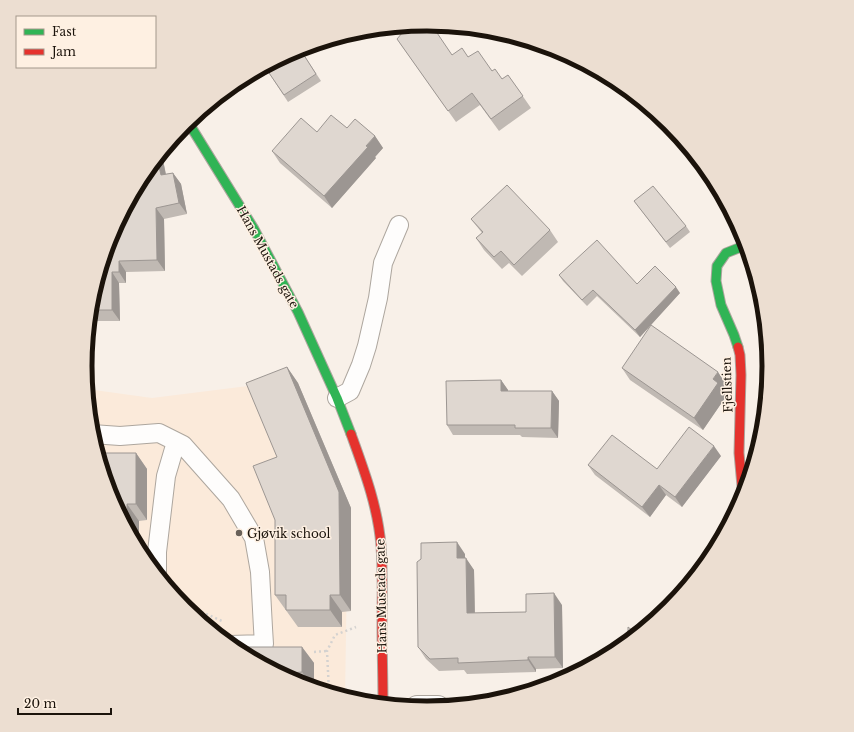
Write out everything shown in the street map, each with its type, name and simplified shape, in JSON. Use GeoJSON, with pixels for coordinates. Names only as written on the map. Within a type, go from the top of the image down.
{"type":"FeatureCollection","features":[{"type":"Feature","properties":{"kind":"main road","name":"Hans Mustads gate"},"geometry":{"type":"LineString","coordinates":[[191,128],[254,229],[298,312],[337,398],[363,467],[376,513],[381,545],[383,595],[383,698]]}},
{"type":"Feature","properties":{"kind":"main road","name":"Fjellstien"},"geometry":{"type":"LineString","coordinates":[[740,247],[726,253],[716,266],[716,281],[721,305],[734,335],[740,355],[741,375],[739,453],[741,480]]}},
{"type":"Feature","properties":{"kind":"lane"},"geometry":{"type":"LineString","coordinates":[[337,398],[350,391],[361,365],[378,298],[383,263],[399,225]]}},
{"type":"Feature","properties":{"kind":"lane"},"geometry":{"type":"LineString","coordinates":[[99,434],[120,436],[159,433],[183,445],[231,500],[254,538],[260,572],[264,644],[241,645]]}},
{"type":"Feature","properties":{"kind":"lane"},"geometry":{"type":"LineString","coordinates":[[157,564],[157,552],[166,476],[176,442]]}},
{"type":"Feature","properties":{"kind":"path"},"geometry":{"type":"LineString","coordinates":[[329,686],[326,651],[335,635],[357,626],[382,624]]}},
{"type":"Feature","properties":{"kind":"path"},"geometry":{"type":"LineString","coordinates":[[314,652],[326,651]]}},
{"type":"Feature","properties":{"kind":"shaded area","name":"Gjøvik school"},"geometry":{"type":"Polygon","coordinates":[[[295,380],[348,510],[345,691],[299,675],[259,656],[241,645],[206,618],[190,603],[161,570],[148,552],[127,514],[110,474],[98,431],[93,390],[152,398],[295,380]]]}},
{"type":"Feature","properties":{"kind":"building"},"geometry":{"type":"Polygon","coordinates":[[[436,31],[452,55],[462,48],[468,57],[478,51],[492,71],[495,69],[502,79],[508,75],[523,96],[491,119],[472,93],[448,111],[397,39],[403,32],[436,31]]]}},
{"type":"Feature","properties":{"kind":"building"},"geometry":{"type":"Polygon","coordinates":[[[304,55],[316,74],[284,95],[268,72],[304,55]]]}},
{"type":"Feature","properties":{"kind":"building"},"geometry":{"type":"Polygon","coordinates":[[[331,115],[347,128],[355,119],[375,136],[366,146],[368,147],[324,196],[272,151],[301,118],[317,132],[331,115]]]}},
{"type":"Feature","properties":{"kind":"building"},"geometry":{"type":"Polygon","coordinates":[[[159,165],[161,175],[173,173],[179,203],[156,208],[157,260],[119,261],[119,272],[112,272],[112,310],[97,310],[103,279],[127,218],[137,198],[159,165]]]}},
{"type":"Feature","properties":{"kind":"building"},"geometry":{"type":"Polygon","coordinates":[[[507,185],[550,230],[514,265],[501,251],[494,257],[476,238],[483,232],[471,219],[507,185]]]}},
{"type":"Feature","properties":{"kind":"building"},"geometry":{"type":"Polygon","coordinates":[[[653,186],[686,226],[666,242],[634,201],[653,186]]]}},
{"type":"Feature","properties":{"kind":"building"},"geometry":{"type":"Polygon","coordinates":[[[597,240],[637,284],[655,266],[676,287],[635,330],[593,290],[582,300],[559,275],[597,240]]]}},
{"type":"Feature","properties":{"kind":"building"},"geometry":{"type":"Polygon","coordinates":[[[651,325],[718,372],[713,379],[718,383],[694,418],[622,368],[651,325]]]}},
{"type":"Feature","properties":{"kind":"building"},"geometry":{"type":"Polygon","coordinates":[[[287,367],[339,492],[340,595],[330,595],[330,610],[286,610],[286,595],[275,595],[275,520],[253,466],[277,457],[246,383],[287,367]]]}},
{"type":"Feature","properties":{"kind":"building"},"geometry":{"type":"Polygon","coordinates":[[[501,380],[501,391],[552,391],[551,428],[515,428],[515,425],[447,425],[446,381],[501,380]]]}},
{"type":"Feature","properties":{"kind":"building"},"geometry":{"type":"Polygon","coordinates":[[[689,427],[714,446],[675,497],[659,485],[642,507],[588,465],[612,435],[657,469],[689,427]]]}},
{"type":"Feature","properties":{"kind":"building"},"geometry":{"type":"Polygon","coordinates":[[[103,453],[136,453],[136,504],[127,504],[127,514],[103,453]]]}},
{"type":"Feature","properties":{"kind":"building"},"geometry":{"type":"Polygon","coordinates":[[[457,542],[457,558],[466,558],[467,613],[526,612],[526,594],[554,593],[555,657],[528,657],[528,660],[458,663],[458,658],[430,659],[418,647],[417,562],[421,559],[421,543],[457,542]]]}},
{"type":"Feature","properties":{"kind":"building"},"geometry":{"type":"Polygon","coordinates":[[[628,627],[633,631],[628,634],[628,627]]]}},
{"type":"Feature","properties":{"kind":"building"},"geometry":{"type":"Polygon","coordinates":[[[244,647],[302,647],[302,672],[294,673],[259,656],[244,647]]]}},
{"type":"Feature","properties":{"kind":"traffic: fast"},"geometry":{"type":"LineString","coordinates":[[191,128],[254,229],[298,312],[337,398],[351,434]]}},
{"type":"Feature","properties":{"kind":"traffic: fast"},"geometry":{"type":"LineString","coordinates":[[738,347],[721,305],[716,281],[717,266],[726,253],[740,247]]}},
{"type":"Feature","properties":{"kind":"traffic: jam"},"geometry":{"type":"LineString","coordinates":[[738,347],[741,375],[739,453],[741,480]]}},
{"type":"Feature","properties":{"kind":"traffic: jam"},"geometry":{"type":"LineString","coordinates":[[351,434],[374,503],[381,546],[383,698]]}},
{"type":"Feature","properties":{"kind":"place","name":"Gjøvik school"},"geometry":{"type":"Point","coordinates":[239,533]}}]}
